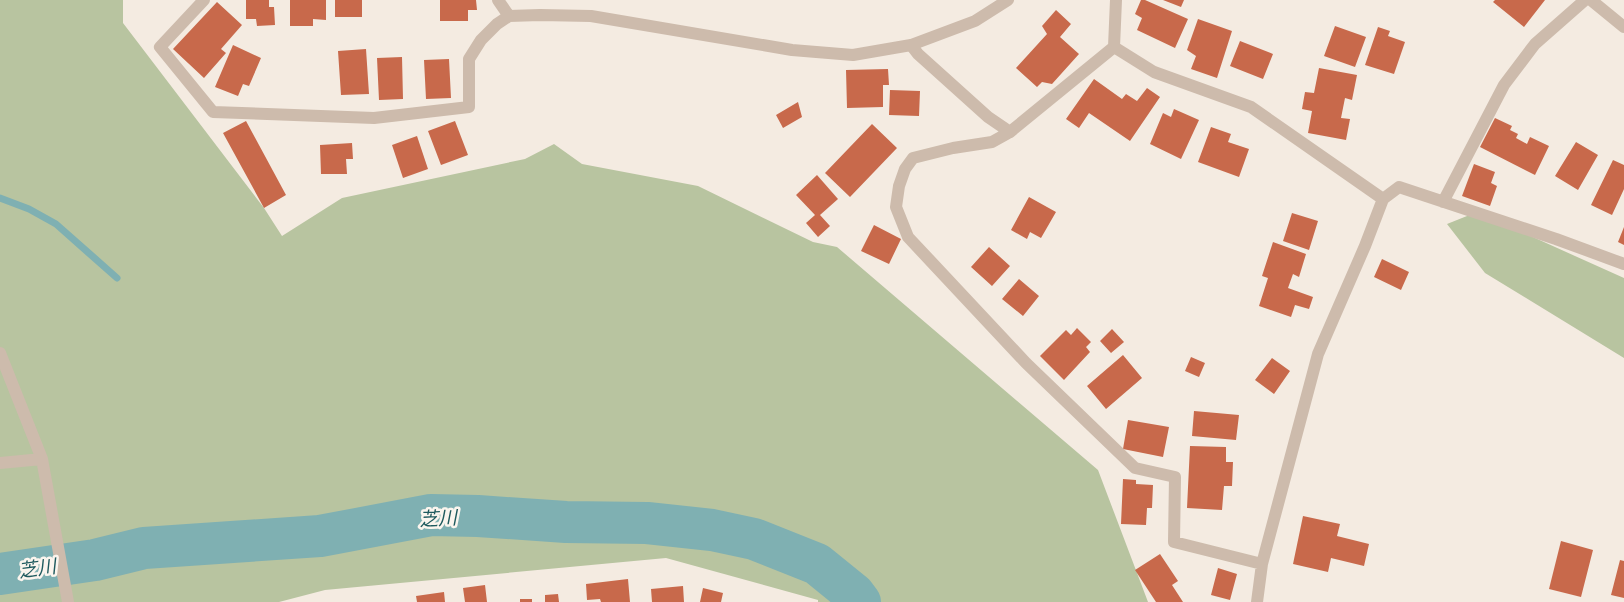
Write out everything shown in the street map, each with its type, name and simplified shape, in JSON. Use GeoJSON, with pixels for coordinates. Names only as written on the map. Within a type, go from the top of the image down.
{"type":"FeatureCollection","features":[{"type":"Feature","properties":{"kind":"street"},"geometry":{"type":"LineString","coordinates":[[204,0],[160,47],[212,112],[374,118],[469,107],[468,59],[481,40],[497,24],[509,16],[591,16],[792,50],[853,55],[911,45],[975,21],[1008,0]]}},
{"type":"Feature","properties":{"kind":"street"},"geometry":{"type":"LineString","coordinates":[[498,0],[509,16]]}},
{"type":"Feature","properties":{"kind":"street"},"geometry":{"type":"LineString","coordinates":[[1116,0],[1114,47],[1010,132],[992,142],[953,148],[913,158],[905,169],[899,186],[896,206],[908,237],[1026,363],[1135,468],[1175,477],[1174,542],[1262,564]]}},
{"type":"Feature","properties":{"kind":"street"},"geometry":{"type":"LineString","coordinates":[[1443,202],[1504,85],[1535,44],[1585,0]]}},
{"type":"Feature","properties":{"kind":"street"},"geometry":{"type":"LineString","coordinates":[[1591,0],[1624,27]]}},
{"type":"Feature","properties":{"kind":"street"},"geometry":{"type":"LineString","coordinates":[[911,45],[918,54],[988,117],[1010,132]]}},
{"type":"Feature","properties":{"kind":"street"},"geometry":{"type":"LineString","coordinates":[[1114,47],[1154,72],[1251,106],[1383,199]]}},
{"type":"Feature","properties":{"kind":"street"},"geometry":{"type":"LineString","coordinates":[[1257,602],[1262,564],[1318,354],[1365,246],[1383,199],[1399,187],[1556,239],[1624,264]]}},
{"type":"Feature","properties":{"kind":"street"},"geometry":{"type":"LineString","coordinates":[[0,353],[42,458],[68,602]]}},
{"type":"Feature","properties":{"kind":"street"},"geometry":{"type":"LineString","coordinates":[[0,463],[42,458]]}},
{"type":"Feature","properties":{"kind":"green space"},"geometry":{"type":"Polygon","coordinates":[[[0,0],[123,0],[123,23],[264,208],[282,236],[342,198],[525,159],[554,144],[582,164],[698,186],[813,242],[837,247],[1098,470],[1148,602],[818,602],[818,600],[666,558],[325,590],[279,602],[0,602],[0,0]]]}},
{"type":"Feature","properties":{"kind":"green space"},"geometry":{"type":"Polygon","coordinates":[[[1477,212],[1624,278],[1624,358],[1485,273],[1447,224],[1477,212]]]}},
{"type":"Feature","properties":{"kind":"building"},"geometry":{"type":"Polygon","coordinates":[[[246,0],[269,0],[269,7],[274,7],[275,25],[257,26],[256,19],[246,19],[246,0]]]}},
{"type":"Feature","properties":{"kind":"building"},"geometry":{"type":"Polygon","coordinates":[[[290,0],[326,0],[326,20],[313,19],[313,26],[290,26],[290,0]]]}},
{"type":"Feature","properties":{"kind":"building"},"geometry":{"type":"Polygon","coordinates":[[[335,0],[362,0],[362,17],[335,17],[335,0]]]}},
{"type":"Feature","properties":{"kind":"building"},"geometry":{"type":"Polygon","coordinates":[[[440,0],[476,0],[477,10],[468,10],[468,21],[440,21],[440,0]]]}},
{"type":"Feature","properties":{"kind":"building"},"geometry":{"type":"Polygon","coordinates":[[[1141,0],[1188,19],[1175,48],[1137,30],[1142,18],[1135,14],[1141,0]]]}},
{"type":"Feature","properties":{"kind":"building"},"geometry":{"type":"Polygon","coordinates":[[[1163,0],[1184,0],[1181,7],[1163,0]]]}},
{"type":"Feature","properties":{"kind":"building"},"geometry":{"type":"Polygon","coordinates":[[[1495,0],[1545,0],[1524,27],[1493,2],[1495,0]]]}},
{"type":"Feature","properties":{"kind":"building"},"geometry":{"type":"Polygon","coordinates":[[[217,2],[242,25],[221,49],[226,53],[204,78],[173,49],[217,2]]]}},
{"type":"Feature","properties":{"kind":"building"},"geometry":{"type":"Polygon","coordinates":[[[1056,10],[1071,24],[1060,37],[1079,54],[1052,84],[1042,82],[1037,87],[1016,68],[1047,34],[1042,26],[1056,10]]]}},
{"type":"Feature","properties":{"kind":"building"},"geometry":{"type":"Polygon","coordinates":[[[1198,19],[1232,31],[1217,78],[1191,69],[1196,56],[1187,50],[1198,19]]]}},
{"type":"Feature","properties":{"kind":"building"},"geometry":{"type":"Polygon","coordinates":[[[1335,26],[1366,37],[1355,67],[1324,56],[1335,26]]]}},
{"type":"Feature","properties":{"kind":"building"},"geometry":{"type":"Polygon","coordinates":[[[1378,27],[1390,31],[1388,36],[1405,42],[1394,74],[1365,65],[1378,27]]]}},
{"type":"Feature","properties":{"kind":"building"},"geometry":{"type":"Polygon","coordinates":[[[1240,41],[1273,54],[1263,79],[1230,66],[1240,41]]]}},
{"type":"Feature","properties":{"kind":"building"},"geometry":{"type":"Polygon","coordinates":[[[233,45],[261,58],[249,86],[243,84],[238,96],[215,87],[233,45]]]}},
{"type":"Feature","properties":{"kind":"building"},"geometry":{"type":"Polygon","coordinates":[[[366,49],[369,94],[341,95],[338,51],[366,49]]]}},
{"type":"Feature","properties":{"kind":"building"},"geometry":{"type":"Polygon","coordinates":[[[402,57],[403,99],[379,100],[377,58],[402,57]]]}},
{"type":"Feature","properties":{"kind":"building"},"geometry":{"type":"Polygon","coordinates":[[[449,59],[451,98],[426,99],[424,60],[449,59]]]}},
{"type":"Feature","properties":{"kind":"building"},"geometry":{"type":"Polygon","coordinates":[[[1319,68],[1357,75],[1352,100],[1345,98],[1341,118],[1350,119],[1346,140],[1308,133],[1312,111],[1302,109],[1305,92],[1314,93],[1319,68]]]}},
{"type":"Feature","properties":{"kind":"building"},"geometry":{"type":"Polygon","coordinates":[[[888,69],[889,85],[883,85],[883,107],[847,108],[846,70],[888,69]]]}},
{"type":"Feature","properties":{"kind":"building"},"geometry":{"type":"Polygon","coordinates":[[[1094,79],[1122,99],[1126,94],[1137,101],[1147,88],[1160,97],[1130,141],[1089,113],[1079,128],[1066,119],[1094,79]]]}},
{"type":"Feature","properties":{"kind":"building"},"geometry":{"type":"Polygon","coordinates":[[[890,90],[920,91],[919,116],[889,115],[890,90]]]}},
{"type":"Feature","properties":{"kind":"building"},"geometry":{"type":"Polygon","coordinates":[[[798,102],[802,117],[783,128],[776,115],[798,102]]]}},
{"type":"Feature","properties":{"kind":"building"},"geometry":{"type":"Polygon","coordinates":[[[1174,109],[1199,120],[1181,159],[1150,144],[1163,113],[1171,117],[1174,109]]]}},
{"type":"Feature","properties":{"kind":"building"},"geometry":{"type":"Polygon","coordinates":[[[1495,118],[1512,126],[1510,130],[1518,134],[1516,138],[1527,144],[1530,137],[1549,146],[1535,175],[1480,147],[1495,118]]]}},
{"type":"Feature","properties":{"kind":"building"},"geometry":{"type":"Polygon","coordinates":[[[246,121],[286,195],[264,208],[223,133],[246,121]]]}},
{"type":"Feature","properties":{"kind":"building"},"geometry":{"type":"Polygon","coordinates":[[[455,121],[468,155],[441,165],[428,131],[455,121]]]}},
{"type":"Feature","properties":{"kind":"building"},"geometry":{"type":"Polygon","coordinates":[[[872,124],[897,148],[850,197],[825,173],[872,124]]]}},
{"type":"Feature","properties":{"kind":"building"},"geometry":{"type":"Polygon","coordinates":[[[1211,127],[1231,134],[1228,142],[1249,149],[1239,177],[1198,162],[1211,127]]]}},
{"type":"Feature","properties":{"kind":"building"},"geometry":{"type":"Polygon","coordinates":[[[417,136],[428,169],[403,178],[392,145],[417,136]]]}},
{"type":"Feature","properties":{"kind":"building"},"geometry":{"type":"Polygon","coordinates":[[[1576,142],[1598,155],[1578,190],[1555,176],[1576,142]]]}},
{"type":"Feature","properties":{"kind":"building"},"geometry":{"type":"Polygon","coordinates":[[[352,143],[353,159],[346,159],[347,174],[321,174],[320,145],[352,143]]]}},
{"type":"Feature","properties":{"kind":"building"},"geometry":{"type":"Polygon","coordinates":[[[1613,160],[1624,165],[1624,189],[1612,215],[1591,205],[1613,160]]]}},
{"type":"Feature","properties":{"kind":"building"},"geometry":{"type":"Polygon","coordinates":[[[1474,164],[1495,172],[1491,183],[1497,186],[1490,206],[1462,196],[1474,164]]]}},
{"type":"Feature","properties":{"kind":"building"},"geometry":{"type":"Polygon","coordinates":[[[817,175],[838,199],[820,215],[830,226],[818,237],[806,223],[815,215],[796,195],[817,175]]]}},
{"type":"Feature","properties":{"kind":"building"},"geometry":{"type":"Polygon","coordinates":[[[1029,197],[1056,212],[1041,238],[1030,232],[1027,239],[1011,230],[1029,197]]]}},
{"type":"Feature","properties":{"kind":"building"},"geometry":{"type":"Polygon","coordinates":[[[1292,213],[1318,221],[1309,250],[1283,241],[1292,213]]]}},
{"type":"Feature","properties":{"kind":"building"},"geometry":{"type":"Polygon","coordinates":[[[874,225],[901,239],[889,264],[861,251],[874,225]]]}},
{"type":"Feature","properties":{"kind":"building"},"geometry":{"type":"Polygon","coordinates":[[[1624,227],[1624,245],[1618,242],[1624,227]]]}},
{"type":"Feature","properties":{"kind":"building"},"geometry":{"type":"Polygon","coordinates":[[[1273,242],[1306,254],[1299,277],[1293,274],[1288,288],[1313,297],[1309,309],[1295,305],[1291,317],[1259,306],[1268,278],[1262,276],[1273,242]]]}},
{"type":"Feature","properties":{"kind":"building"},"geometry":{"type":"Polygon","coordinates":[[[989,247],[1010,266],[992,286],[971,267],[989,247]]]}},
{"type":"Feature","properties":{"kind":"building"},"geometry":{"type":"Polygon","coordinates":[[[1382,259],[1409,272],[1401,290],[1374,277],[1382,259]]]}},
{"type":"Feature","properties":{"kind":"building"},"geometry":{"type":"Polygon","coordinates":[[[1019,279],[1039,296],[1023,316],[1002,299],[1019,279]]]}},
{"type":"Feature","properties":{"kind":"building"},"geometry":{"type":"Polygon","coordinates":[[[1077,328],[1091,342],[1086,347],[1090,352],[1064,380],[1040,356],[1066,330],[1071,335],[1077,328]]]}},
{"type":"Feature","properties":{"kind":"building"},"geometry":{"type":"Polygon","coordinates":[[[1112,329],[1124,342],[1111,353],[1100,341],[1112,329]]]}},
{"type":"Feature","properties":{"kind":"building"},"geometry":{"type":"Polygon","coordinates":[[[1123,355],[1142,378],[1106,409],[1087,386],[1123,355]]]}},
{"type":"Feature","properties":{"kind":"building"},"geometry":{"type":"Polygon","coordinates":[[[1191,357],[1205,363],[1199,377],[1185,371],[1191,357]]]}},
{"type":"Feature","properties":{"kind":"building"},"geometry":{"type":"Polygon","coordinates":[[[1272,358],[1290,371],[1274,394],[1255,380],[1272,358]]]}},
{"type":"Feature","properties":{"kind":"building"},"geometry":{"type":"Polygon","coordinates":[[[1194,411],[1239,415],[1236,440],[1192,436],[1194,411]]]}},
{"type":"Feature","properties":{"kind":"building"},"geometry":{"type":"Polygon","coordinates":[[[1128,420],[1169,427],[1163,457],[1123,449],[1128,420]]]}},
{"type":"Feature","properties":{"kind":"building"},"geometry":{"type":"Polygon","coordinates":[[[1190,446],[1226,447],[1226,462],[1233,462],[1232,486],[1224,486],[1222,510],[1187,508],[1190,446]]]}},
{"type":"Feature","properties":{"kind":"building"},"geometry":{"type":"Polygon","coordinates":[[[1123,479],[1136,480],[1136,484],[1153,485],[1152,508],[1147,508],[1146,525],[1121,524],[1123,479]]]}},
{"type":"Feature","properties":{"kind":"building"},"geometry":{"type":"Polygon","coordinates":[[[1303,516],[1340,524],[1337,536],[1369,544],[1364,566],[1331,558],[1328,572],[1293,564],[1303,516]]]}},
{"type":"Feature","properties":{"kind":"building"},"geometry":{"type":"Polygon","coordinates":[[[1561,541],[1593,550],[1581,597],[1549,589],[1561,541]]]}},
{"type":"Feature","properties":{"kind":"building"},"geometry":{"type":"Polygon","coordinates":[[[1160,554],[1178,581],[1172,585],[1183,602],[1156,602],[1135,570],[1160,554]]]}},
{"type":"Feature","properties":{"kind":"building"},"geometry":{"type":"Polygon","coordinates":[[[1620,560],[1624,561],[1624,598],[1611,595],[1620,560]]]}},
{"type":"Feature","properties":{"kind":"building"},"geometry":{"type":"Polygon","coordinates":[[[1218,568],[1237,574],[1230,600],[1211,595],[1218,568]]]}},
{"type":"Feature","properties":{"kind":"building"},"geometry":{"type":"Polygon","coordinates":[[[628,579],[630,602],[601,602],[600,599],[587,600],[586,584],[628,579]]]}},
{"type":"Feature","properties":{"kind":"building"},"geometry":{"type":"Polygon","coordinates":[[[485,585],[487,602],[465,602],[463,588],[485,585]]]}},
{"type":"Feature","properties":{"kind":"building"},"geometry":{"type":"Polygon","coordinates":[[[683,586],[684,602],[652,602],[651,589],[683,586]]]}},
{"type":"Feature","properties":{"kind":"building"},"geometry":{"type":"Polygon","coordinates":[[[703,588],[723,593],[721,602],[700,602],[703,588]]]}},
{"type":"Feature","properties":{"kind":"building"},"geometry":{"type":"Polygon","coordinates":[[[444,592],[445,602],[417,602],[416,596],[444,592]]]}},
{"type":"Feature","properties":{"kind":"building"},"geometry":{"type":"Polygon","coordinates":[[[558,594],[559,602],[545,602],[545,595],[558,594]]]}},
{"type":"Feature","properties":{"kind":"building"},"geometry":{"type":"Polygon","coordinates":[[[520,599],[532,599],[532,602],[520,602],[520,599]]]}},
{"type":"Feature","properties":{"kind":"waterway"},"geometry":{"type":"LineString","coordinates":[[0,198],[29,209],[56,224],[117,278]]}},
{"type":"Feature","properties":{"kind":"waterway","name":"芝川"},"geometry":{"type":"LineString","coordinates":[[0,574],[95,560],[144,548],[320,536],[431,515],[478,516],[566,522],[647,523],[712,530],[754,539],[817,564],[854,594],[860,602]]}}]}
